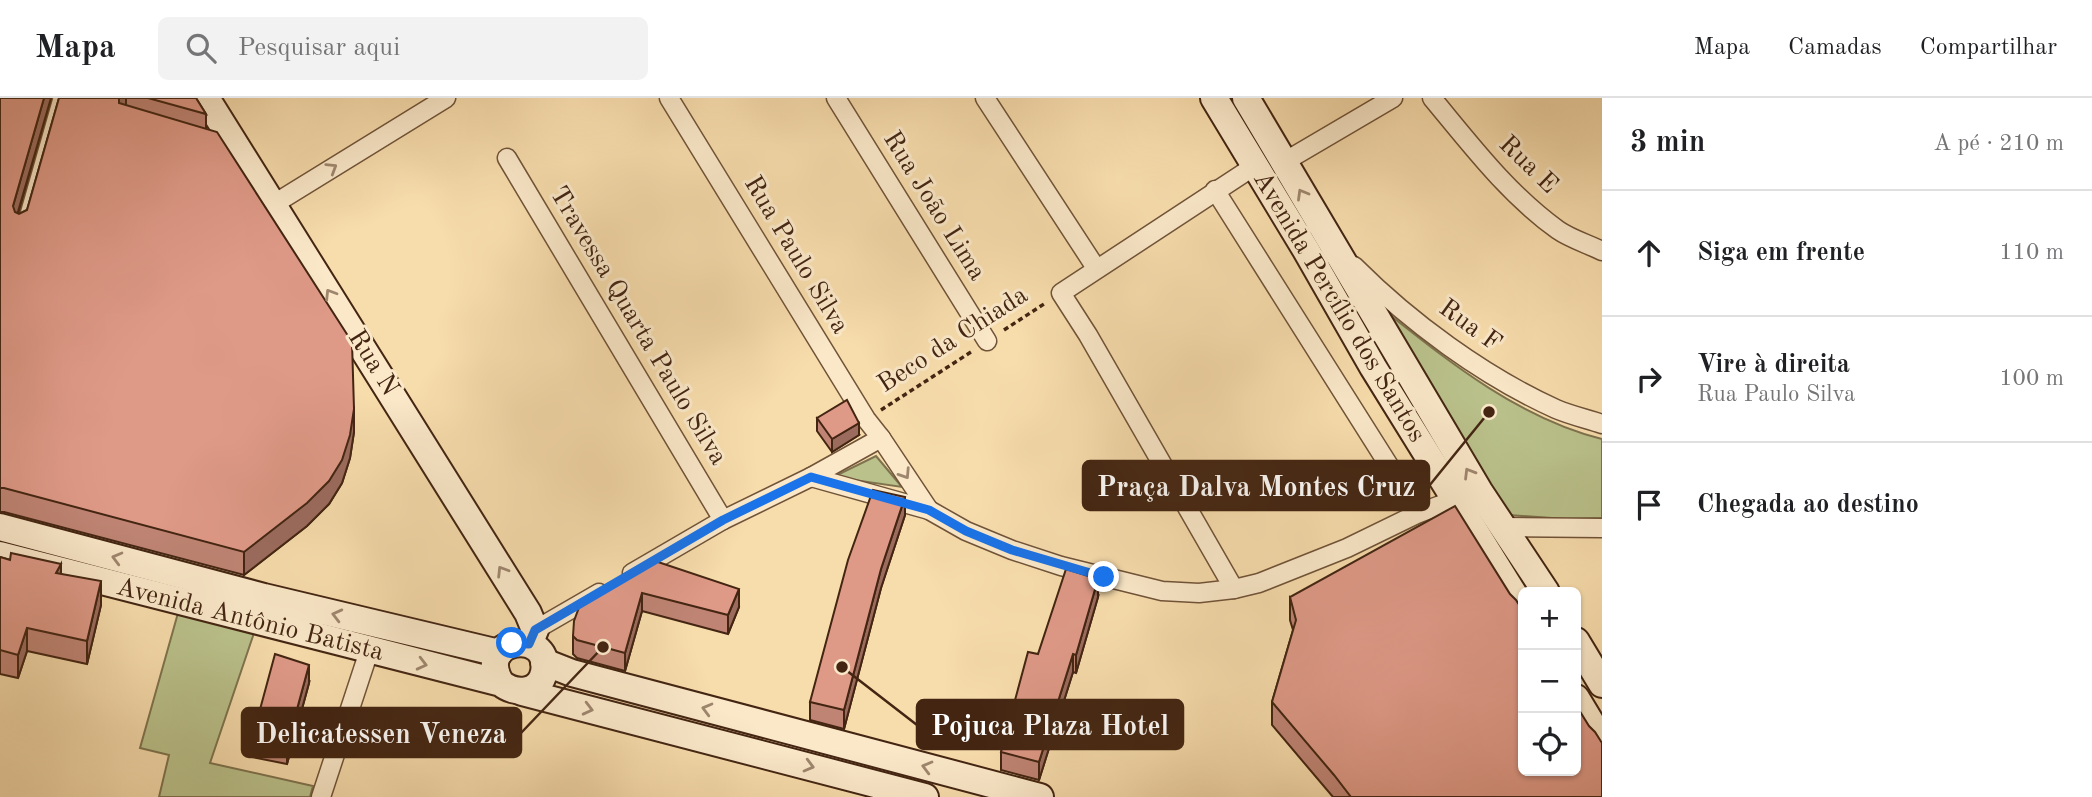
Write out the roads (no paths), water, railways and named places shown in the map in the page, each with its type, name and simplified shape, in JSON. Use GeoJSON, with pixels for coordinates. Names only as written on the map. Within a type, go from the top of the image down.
{"type":"FeatureCollection","features":[{"type":"Feature","properties":{"kind":"street","name":"Rua N"},"geometry":{"type":"LineString","coordinates":[[207,98],[237,154],[274,204],[528,613],[536,645]]}},
{"type":"Feature","properties":{"kind":"street"},"geometry":{"type":"LineString","coordinates":[[274,204],[446,98]]}},
{"type":"Feature","properties":{"kind":"street","name":"Rua Paulo Silva"},"geometry":{"type":"LineString","coordinates":[[669,98],[866,419],[929,510]]}},
{"type":"Feature","properties":{"kind":"street","name":"Rua João Lima"},"geometry":{"type":"LineString","coordinates":[[836,98],[987,341]]}},
{"type":"Feature","properties":{"kind":"street"},"geometry":{"type":"LineString","coordinates":[[985,98],[1096,268]]}},
{"type":"Feature","properties":{"kind":"street","name":"Avenida Percílio dos Santos"},"geometry":{"type":"LineString","coordinates":[[1214,98],[1256,165],[1317,244],[1540,583],[1516,599],[1373,367],[1317,244],[1284,162],[1246,98]]}},
{"type":"Feature","properties":{"kind":"street"},"geometry":{"type":"LineString","coordinates":[[1284,162],[1393,98]]}},
{"type":"Feature","properties":{"kind":"street","name":"Rua E"},"geometry":{"type":"LineString","coordinates":[[1432,98],[1517,197],[1560,231],[1602,251]]}},
{"type":"Feature","properties":{"kind":"street","name":"Travessa Quarta Paulo Silva"},"geometry":{"type":"LineString","coordinates":[[507,158],[723,520]]}},
{"type":"Feature","properties":{"kind":"street"},"geometry":{"type":"LineString","coordinates":[[1234,589],[1088,335],[1061,293],[1256,165]]}},
{"type":"Feature","properties":{"kind":"street"},"geometry":{"type":"LineString","coordinates":[[1215,190],[1419,513]]}},
{"type":"Feature","properties":{"kind":"street","name":"Rua F"},"geometry":{"type":"LineString","coordinates":[[1317,244],[1466,358],[1558,410],[1602,424]]}},
{"type":"Feature","properties":{"kind":"street"},"geometry":{"type":"LineString","coordinates":[[536,645],[723,520],[811,477],[881,438]]}},
{"type":"Feature","properties":{"kind":"street","name":"Rua Paulo Silva"},"geometry":{"type":"LineString","coordinates":[[811,477],[929,510],[966,531],[1012,550],[1162,591],[1199,593],[1259,583],[1454,500]]}},
{"type":"Feature","properties":{"kind":"street"},"geometry":{"type":"LineString","coordinates":[[1474,531],[1502,523],[1602,528]]}},
{"type":"Feature","properties":{"kind":"street","name":"Avenida Antônio Batista"},"geometry":{"type":"LineString","coordinates":[[0,527],[261,610],[369,651],[925,797]]}},
{"type":"Feature","properties":{"kind":"street","name":"Avenida Antônio Batista"},"geometry":{"type":"LineString","coordinates":[[0,555],[261,610],[499,653]]}},
{"type":"Feature","properties":{"kind":"street"},"geometry":{"type":"LineString","coordinates":[[536,645],[542,679],[537,685],[511,687],[495,668],[499,653],[512,643],[536,645],[572,673],[1040,797]]}},
{"type":"Feature","properties":{"kind":"street"},"geometry":{"type":"LineString","coordinates":[[321,797],[369,651]]}},
{"type":"Feature","properties":{"kind":"street"},"geometry":{"type":"LineString","coordinates":[[1581,706],[1602,741]]}},
{"type":"Feature","properties":{"kind":"lane"},"geometry":{"type":"LineString","coordinates":[[20,231],[58,98]]}},
{"type":"Feature","properties":{"kind":"place","name":"Praça Dalva Montes Cruz"},"geometry":{"type":"Point","coordinates":[1489,412]}},
{"type":"Feature","properties":{"kind":"place","name":"Delicatessen Veneza"},"geometry":{"type":"Point","coordinates":[603,647]}},
{"type":"Feature","properties":{"kind":"place","name":"Pojuca Plaza Hotel"},"geometry":{"type":"Point","coordinates":[842,667]}}]}
